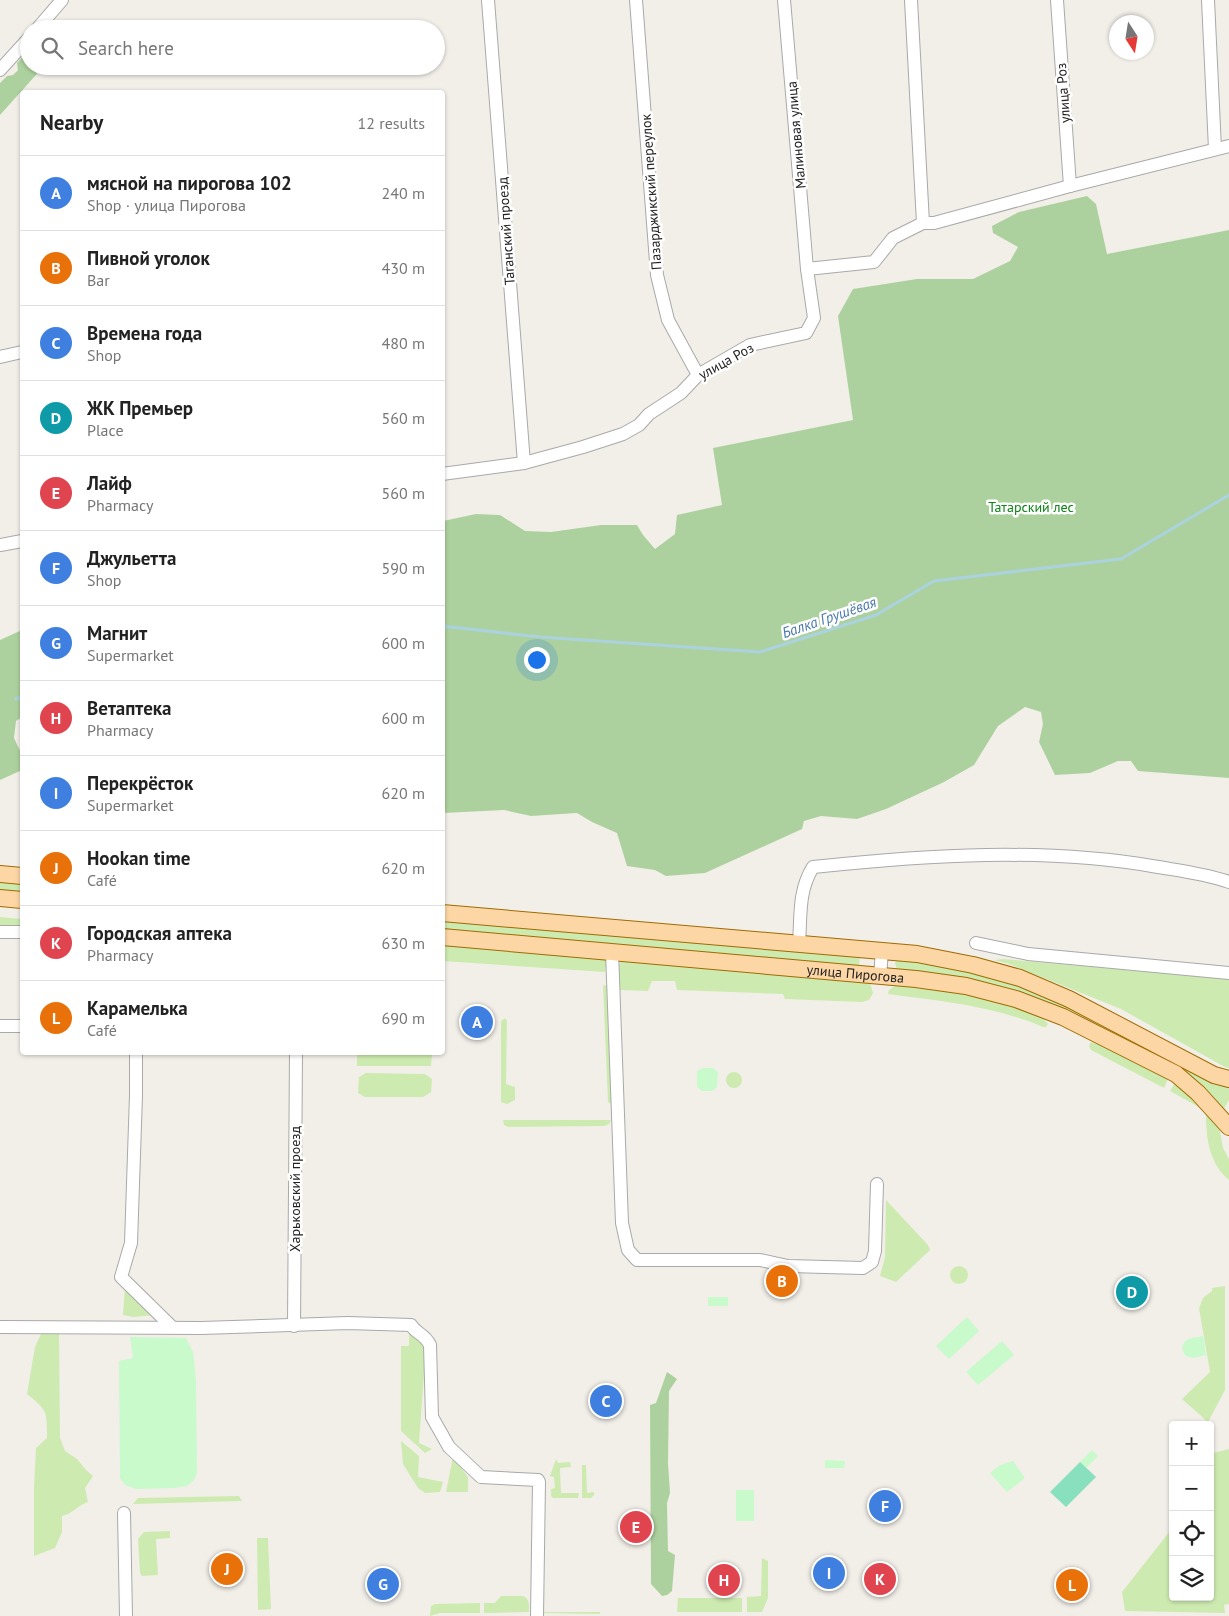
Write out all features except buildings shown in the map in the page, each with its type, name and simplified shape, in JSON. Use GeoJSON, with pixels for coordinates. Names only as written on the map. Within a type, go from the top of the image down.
{"type":"FeatureCollection","features":[{"type":"Feature","properties":{"kind":"main road"},"geometry":{"type":"LineString","coordinates":[[0,874],[20,876]]}},
{"type":"Feature","properties":{"kind":"main road"},"geometry":{"type":"LineString","coordinates":[[0,898],[20,900]]}},
{"type":"Feature","properties":{"kind":"main road","name":"улица Пирогова"},"geometry":{"type":"LineString","coordinates":[[445,913],[917,954],[973,965],[1020,978],[1069,998],[1214,1075],[1229,1079]]}},
{"type":"Feature","properties":{"kind":"main road","name":"улица Пирогова"},"geometry":{"type":"LineString","coordinates":[[445,937],[880,976],[966,986],[1016,999],[1063,1017],[1176,1074],[1198,1093],[1229,1127]]}},
{"type":"Feature","properties":{"kind":"street"},"geometry":{"type":"LineString","coordinates":[[45,20],[62,0]]}},
{"type":"Feature","properties":{"kind":"street","name":"Таганский проезд"},"geometry":{"type":"LineString","coordinates":[[488,0],[524,463]]}},
{"type":"Feature","properties":{"kind":"street","name":"Пазарджикский переулок"},"geometry":{"type":"LineString","coordinates":[[636,0],[657,275],[668,320],[698,375]]}},
{"type":"Feature","properties":{"kind":"street","name":"Малиновая улица"},"geometry":{"type":"LineString","coordinates":[[784,0],[807,269]]}},
{"type":"Feature","properties":{"kind":"street"},"geometry":{"type":"LineString","coordinates":[[911,0],[923,223]]}},
{"type":"Feature","properties":{"kind":"street","name":"улица Роз"},"geometry":{"type":"LineString","coordinates":[[1057,0],[1070,186]]}},
{"type":"Feature","properties":{"kind":"street"},"geometry":{"type":"LineString","coordinates":[[1208,0],[1215,149]]}},
{"type":"Feature","properties":{"kind":"street"},"geometry":{"type":"LineString","coordinates":[[0,70],[20,48]]}},
{"type":"Feature","properties":{"kind":"street"},"geometry":{"type":"LineString","coordinates":[[807,269],[874,262],[893,238],[923,223],[934,223],[1229,146]]}},
{"type":"Feature","properties":{"kind":"street","name":"улица Роз"},"geometry":{"type":"LineString","coordinates":[[445,474],[524,463],[584,447],[623,434],[639,425],[649,414],[681,393],[698,375],[750,345],[806,333],[814,318],[807,269]]}},
{"type":"Feature","properties":{"kind":"street"},"geometry":{"type":"LineString","coordinates":[[0,357],[20,352]]}},
{"type":"Feature","properties":{"kind":"street"},"geometry":{"type":"LineString","coordinates":[[0,545],[20,541]]}},
{"type":"Feature","properties":{"kind":"street","name":"улица Пирогова"},"geometry":{"type":"LineString","coordinates":[[799,944],[802,890],[813,867],[895,858],[1000,854],[1046,855],[1132,862],[1212,876],[1229,882]]}},
{"type":"Feature","properties":{"kind":"street"},"geometry":{"type":"LineString","coordinates":[[0,932],[20,932]]}},
{"type":"Feature","properties":{"kind":"street"},"geometry":{"type":"LineString","coordinates":[[976,943],[1028,954],[1229,973]]}},
{"type":"Feature","properties":{"kind":"street"},"geometry":{"type":"LineString","coordinates":[[880,976],[882,951]]}},
{"type":"Feature","properties":{"kind":"street"},"geometry":{"type":"LineString","coordinates":[[612,952],[622,1223],[628,1250],[637,1260],[760,1260],[788,1266],[863,1268],[872,1262],[875,1251],[877,1184]]}},
{"type":"Feature","properties":{"kind":"street"},"geometry":{"type":"LineString","coordinates":[[0,1026],[20,1026]]}},
{"type":"Feature","properties":{"kind":"street"},"geometry":{"type":"LineString","coordinates":[[136,1055],[131,1242],[121,1277],[172,1327]]}},
{"type":"Feature","properties":{"kind":"street","name":"Харьковский проезд"},"geometry":{"type":"LineString","coordinates":[[294,1326],[296,1055]]}},
{"type":"Feature","properties":{"kind":"street"},"geometry":{"type":"LineString","coordinates":[[0,1327],[294,1326],[348,1323],[411,1325],[413,1329],[426,1336],[430,1345],[432,1417],[449,1447],[481,1477],[538,1480],[539,1482],[537,1616]]}},
{"type":"Feature","properties":{"kind":"street"},"geometry":{"type":"LineString","coordinates":[[124,1513],[126,1616]]}},
{"type":"Feature","properties":{"kind":"green space"},"geometry":{"type":"Polygon","coordinates":[[[20,60],[20,75],[36,75],[22,90],[20,90],[20,93],[0,115],[0,83],[7,76],[13,75],[18,70],[17,63],[20,60]]]}},
{"type":"Feature","properties":{"kind":"green space","name":"Татарский лес"},"geometry":{"type":"Polygon","coordinates":[[[1087,196],[1096,204],[1107,254],[1229,230],[1229,778],[1138,771],[1131,761],[1118,761],[1090,773],[1055,775],[1039,742],[1043,724],[1041,712],[1025,707],[998,726],[974,765],[944,782],[886,809],[857,819],[821,816],[804,821],[802,829],[705,873],[666,876],[655,870],[627,866],[617,833],[577,813],[531,816],[504,810],[445,813],[445,521],[476,514],[500,515],[525,531],[551,532],[601,525],[637,525],[655,549],[675,534],[677,515],[722,505],[713,448],[853,420],[838,316],[853,289],[917,279],[973,279],[1010,261],[1018,247],[993,233],[992,226],[1019,212],[1087,196]]]}},
{"type":"Feature","properties":{"kind":"green space"},"geometry":{"type":"Polygon","coordinates":[[[20,631],[20,718],[16,721],[14,738],[20,751],[20,771],[0,780],[0,640],[20,631]]]}},
{"type":"Feature","properties":{"kind":"green space"},"geometry":{"type":"Polygon","coordinates":[[[0,878],[20,880],[20,893],[0,891],[0,878]]]}},
{"type":"Feature","properties":{"kind":"green space"},"geometry":{"type":"Polygon","coordinates":[[[0,917],[20,919],[20,926],[0,928],[0,917]]]}},
{"type":"Feature","properties":{"kind":"green space"},"geometry":{"type":"Polygon","coordinates":[[[445,917],[860,953],[859,967],[445,930],[445,917]]]}},
{"type":"Feature","properties":{"kind":"green space"},"geometry":{"type":"Polygon","coordinates":[[[445,940],[608,959],[605,972],[445,961],[445,940]]]}},
{"type":"Feature","properties":{"kind":"green space"},"geometry":{"type":"Polygon","coordinates":[[[901,958],[1025,985],[1229,1085],[1229,1100],[1224,1109],[1204,1087],[1184,1071],[1099,1026],[1061,1009],[1023,994],[983,982],[952,976],[900,970],[897,969],[895,964],[896,960],[901,958]]]}},
{"type":"Feature","properties":{"kind":"green space"},"geometry":{"type":"Polygon","coordinates":[[[1003,959],[1229,979],[1229,1068],[1121,1009],[1009,964],[994,960],[1003,959]]]}},
{"type":"Feature","properties":{"kind":"green space"},"geometry":{"type":"Polygon","coordinates":[[[622,960],[870,982],[873,993],[869,1000],[862,1002],[785,999],[783,994],[677,990],[675,981],[652,981],[648,991],[620,990],[618,966],[622,960]]]}},
{"type":"Feature","properties":{"kind":"green space"},"geometry":{"type":"Polygon","coordinates":[[[896,985],[954,991],[1000,1000],[1037,1014],[1048,1024],[1046,1027],[1043,1027],[986,1009],[888,994],[889,990],[896,985]]]}},
{"type":"Feature","properties":{"kind":"green space"},"geometry":{"type":"Polygon","coordinates":[[[603,986],[608,986],[611,1104],[608,1102],[603,986]]]}},
{"type":"Feature","properties":{"kind":"green space"},"geometry":{"type":"Polygon","coordinates":[[[505,1018],[507,1021],[506,1084],[515,1087],[515,1100],[507,1104],[501,1102],[501,1021],[505,1018]]]}},
{"type":"Feature","properties":{"kind":"green space"},"geometry":{"type":"Polygon","coordinates":[[[1091,1042],[1123,1054],[1169,1077],[1164,1088],[1091,1050],[1089,1046],[1091,1042]]]}},
{"type":"Feature","properties":{"kind":"green space"},"geometry":{"type":"Polygon","coordinates":[[[357,1055],[432,1055],[431,1066],[357,1066],[357,1055]]]}},
{"type":"Feature","properties":{"kind":"green space"},"geometry":{"type":"Polygon","coordinates":[[[703,1068],[713,1068],[718,1072],[717,1087],[712,1091],[702,1091],[697,1087],[697,1071],[703,1068]]]}},
{"type":"Feature","properties":{"kind":"green space"},"geometry":{"type":"Polygon","coordinates":[[[734,1072],[740,1074],[742,1080],[740,1086],[734,1088],[728,1086],[726,1080],[728,1074],[734,1072]]]}},
{"type":"Feature","properties":{"kind":"green space"},"geometry":{"type":"Polygon","coordinates":[[[366,1073],[425,1074],[432,1079],[431,1092],[423,1097],[365,1097],[358,1093],[359,1077],[366,1073]]]}},
{"type":"Feature","properties":{"kind":"green space"},"geometry":{"type":"Polygon","coordinates":[[[1176,1081],[1197,1097],[1213,1113],[1218,1121],[1223,1148],[1229,1159],[1229,1180],[1212,1157],[1208,1140],[1206,1111],[1170,1091],[1176,1081]]]}},
{"type":"Feature","properties":{"kind":"green space"},"geometry":{"type":"Polygon","coordinates":[[[503,1120],[611,1120],[609,1124],[604,1126],[508,1127],[504,1125],[503,1120]]]}},
{"type":"Feature","properties":{"kind":"green space"},"geometry":{"type":"Polygon","coordinates":[[[886,1200],[928,1245],[930,1250],[896,1282],[880,1276],[885,1257],[886,1200]]]}},
{"type":"Feature","properties":{"kind":"green space"},"geometry":{"type":"Polygon","coordinates":[[[959,1266],[965,1269],[968,1275],[965,1281],[959,1284],[953,1281],[950,1275],[953,1269],[959,1266]]]}},
{"type":"Feature","properties":{"kind":"green space"},"geometry":{"type":"Polygon","coordinates":[[[125,1286],[155,1315],[133,1317],[123,1315],[125,1286]]]}},
{"type":"Feature","properties":{"kind":"green space"},"geometry":{"type":"Polygon","coordinates":[[[1225,1286],[1225,1390],[1207,1421],[1182,1399],[1210,1372],[1199,1308],[1203,1298],[1212,1291],[1212,1288],[1225,1286]]]}},
{"type":"Feature","properties":{"kind":"green space"},"geometry":{"type":"Polygon","coordinates":[[[708,1297],[728,1297],[728,1306],[708,1306],[708,1297]]]}},
{"type":"Feature","properties":{"kind":"green space"},"geometry":{"type":"Polygon","coordinates":[[[967,1317],[979,1331],[949,1359],[936,1346],[967,1317]]]}},
{"type":"Feature","properties":{"kind":"green space"},"geometry":{"type":"Polygon","coordinates":[[[409,1332],[414,1333],[426,1346],[419,1443],[432,1449],[425,1453],[401,1431],[401,1346],[409,1346],[409,1332]]]}},
{"type":"Feature","properties":{"kind":"green space"},"geometry":{"type":"Polygon","coordinates":[[[41,1334],[59,1334],[60,1438],[65,1451],[77,1459],[93,1476],[85,1488],[88,1502],[62,1516],[62,1532],[55,1548],[34,1556],[36,1448],[47,1438],[47,1423],[43,1409],[27,1394],[35,1347],[41,1334]]]}},
{"type":"Feature","properties":{"kind":"green space"},"geometry":{"type":"Polygon","coordinates":[[[1203,1336],[1206,1355],[1193,1358],[1186,1356],[1182,1349],[1185,1342],[1203,1336]]]}},
{"type":"Feature","properties":{"kind":"green space"},"geometry":{"type":"Polygon","coordinates":[[[130,1337],[186,1338],[193,1352],[196,1380],[197,1473],[194,1480],[187,1486],[136,1489],[125,1485],[120,1478],[119,1361],[133,1358],[130,1337]]]}},
{"type":"Feature","properties":{"kind":"green space"},"geometry":{"type":"Polygon","coordinates":[[[1002,1341],[1014,1355],[978,1385],[966,1372],[1002,1341]]]}},
{"type":"Feature","properties":{"kind":"green space"},"geometry":{"type":"Polygon","coordinates":[[[667,1372],[677,1379],[669,1391],[668,1463],[670,1493],[667,1503],[668,1551],[675,1555],[672,1591],[662,1596],[651,1584],[650,1405],[656,1403],[667,1372]]]}},
{"type":"Feature","properties":{"kind":"green space"},"geometry":{"type":"Polygon","coordinates":[[[401,1441],[419,1456],[418,1477],[443,1482],[440,1492],[425,1493],[418,1488],[403,1464],[401,1441]]]}},
{"type":"Feature","properties":{"kind":"green space"},"geometry":{"type":"Polygon","coordinates":[[[1229,1449],[1229,1604],[1224,1605],[1225,1613],[1125,1611],[1122,1592],[1169,1532],[1169,1601],[1214,1601],[1214,1453],[1229,1449]]]}},
{"type":"Feature","properties":{"kind":"green space"},"geometry":{"type":"Polygon","coordinates":[[[1092,1450],[1098,1456],[1086,1468],[1080,1462],[1092,1450]]]}},
{"type":"Feature","properties":{"kind":"green space"},"geometry":{"type":"Polygon","coordinates":[[[453,1457],[468,1477],[468,1492],[446,1492],[453,1457]]]}},
{"type":"Feature","properties":{"kind":"green space"},"geometry":{"type":"Polygon","coordinates":[[[556,1459],[558,1463],[570,1462],[571,1467],[560,1468],[561,1493],[579,1493],[578,1498],[553,1498],[551,1496],[551,1489],[555,1488],[554,1477],[550,1476],[556,1459]]]}},
{"type":"Feature","properties":{"kind":"green space"},"geometry":{"type":"Polygon","coordinates":[[[825,1460],[845,1461],[844,1468],[825,1468],[825,1460]]]}},
{"type":"Feature","properties":{"kind":"green space"},"geometry":{"type":"Polygon","coordinates":[[[1013,1461],[1025,1478],[1007,1492],[990,1473],[1000,1465],[1013,1461]]]}},
{"type":"Feature","properties":{"kind":"green space"},"geometry":{"type":"Polygon","coordinates":[[[1080,1462],[1096,1477],[1066,1507],[1050,1492],[1080,1462]]]}},
{"type":"Feature","properties":{"kind":"green space"},"geometry":{"type":"Polygon","coordinates":[[[582,1465],[586,1465],[587,1493],[594,1492],[591,1498],[582,1498],[582,1465]]]}},
{"type":"Feature","properties":{"kind":"green space"},"geometry":{"type":"Polygon","coordinates":[[[736,1490],[754,1490],[754,1521],[736,1521],[736,1490]]]}},
{"type":"Feature","properties":{"kind":"green space"},"geometry":{"type":"Polygon","coordinates":[[[239,1496],[242,1501],[133,1504],[138,1498],[239,1496]]]}},
{"type":"Feature","properties":{"kind":"green space"},"geometry":{"type":"Polygon","coordinates":[[[170,1531],[170,1538],[156,1539],[158,1575],[142,1576],[140,1573],[138,1539],[144,1532],[170,1531]]]}},
{"type":"Feature","properties":{"kind":"green space"},"geometry":{"type":"Polygon","coordinates":[[[257,1538],[268,1538],[271,1609],[258,1610],[257,1538]]]}},
{"type":"Feature","properties":{"kind":"green space"},"geometry":{"type":"Polygon","coordinates":[[[762,1558],[768,1561],[768,1598],[762,1612],[747,1612],[747,1597],[761,1596],[762,1558]]]}},
{"type":"Feature","properties":{"kind":"green space"},"geometry":{"type":"Polygon","coordinates":[[[501,1596],[525,1597],[529,1603],[529,1612],[484,1613],[484,1603],[495,1603],[501,1596]]]}},
{"type":"Feature","properties":{"kind":"green space"},"geometry":{"type":"Polygon","coordinates":[[[678,1598],[742,1598],[742,1612],[677,1612],[678,1598]]]}},
{"type":"Feature","properties":{"kind":"green space"},"geometry":{"type":"Polygon","coordinates":[[[480,1603],[480,1613],[440,1613],[430,1616],[431,1606],[435,1604],[480,1603]]]}},
{"type":"Feature","properties":{"kind":"green space"},"geometry":{"type":"Polygon","coordinates":[[[600,1612],[600,1614],[542,1613],[600,1612]]]}},
{"type":"Feature","properties":{"kind":"waterway","name":"Балка Грушёвая"},"geometry":{"type":"LineString","coordinates":[[445,626],[540,637],[760,652],[876,615],[934,581],[1121,559],[1229,495]]}},
{"type":"Feature","properties":{"kind":"waterway","name":"Балка Грушёвая"},"geometry":{"type":"LineString","coordinates":[[16,699],[20,698]]}},
{"type":"Feature","properties":{"kind":"place","name":"мясной на пирогова 102"},"geometry":{"type":"Point","coordinates":[477,1022]}},
{"type":"Feature","properties":{"kind":"place","name":"Пивной уголок"},"geometry":{"type":"Point","coordinates":[782,1281]}},
{"type":"Feature","properties":{"kind":"place","name":"ЖК Премьер"},"geometry":{"type":"Point","coordinates":[1132,1292]}},
{"type":"Feature","properties":{"kind":"place","name":"Времена года"},"geometry":{"type":"Point","coordinates":[606,1401]}},
{"type":"Feature","properties":{"kind":"place","name":"Джульетта"},"geometry":{"type":"Point","coordinates":[885,1506]}},
{"type":"Feature","properties":{"kind":"place","name":"Лайф"},"geometry":{"type":"Point","coordinates":[636,1527]}},
{"type":"Feature","properties":{"kind":"place","name":"Hookan time"},"geometry":{"type":"Point","coordinates":[227,1569]}},
{"type":"Feature","properties":{"kind":"place","name":"Перекрёсток"},"geometry":{"type":"Point","coordinates":[829,1573]}},
{"type":"Feature","properties":{"kind":"place","name":"Городская аптека"},"geometry":{"type":"Point","coordinates":[880,1579]}},
{"type":"Feature","properties":{"kind":"place","name":"Ветаптека"},"geometry":{"type":"Point","coordinates":[724,1580]}},
{"type":"Feature","properties":{"kind":"place","name":"Магнит"},"geometry":{"type":"Point","coordinates":[383,1584]}},
{"type":"Feature","properties":{"kind":"place","name":"Карамелька"},"geometry":{"type":"Point","coordinates":[1072,1585]}}]}
